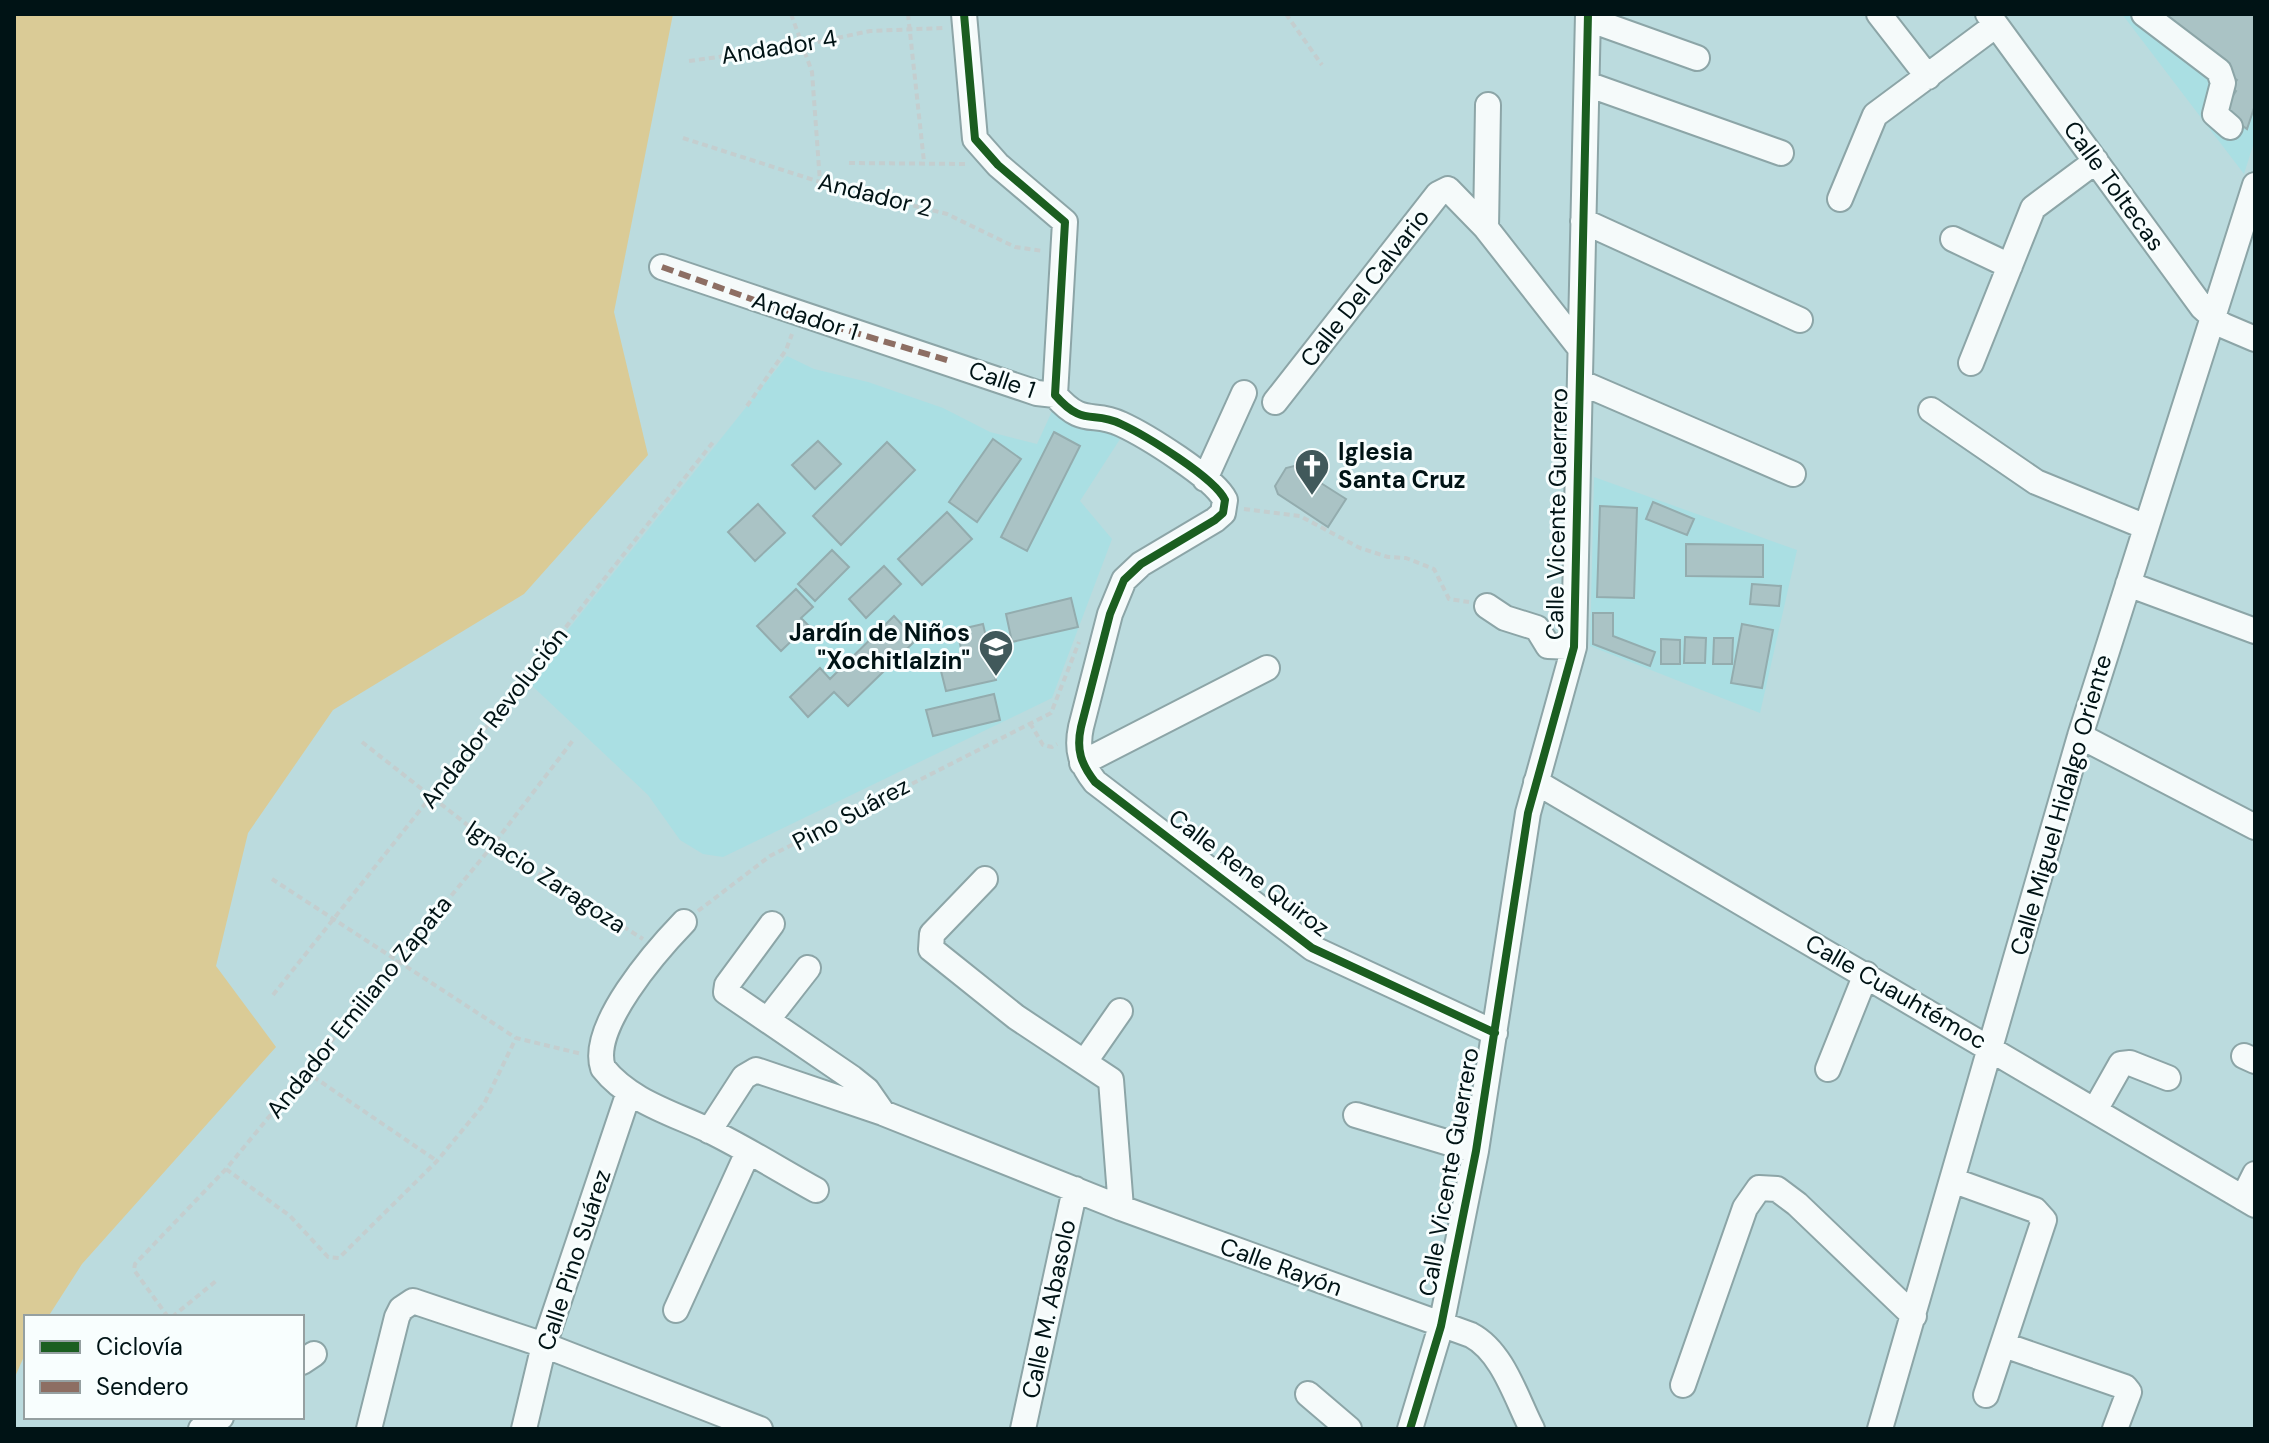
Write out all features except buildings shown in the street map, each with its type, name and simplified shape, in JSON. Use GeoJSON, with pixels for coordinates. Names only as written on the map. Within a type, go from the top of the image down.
{"type":"FeatureCollection","features":[{"type":"Feature","properties":{"kind":"street"},"geometry":{"type":"LineString","coordinates":[[1879,14],[1928,77]]}},
{"type":"Feature","properties":{"kind":"street"},"geometry":{"type":"LineString","coordinates":[[2144,14],[2219,71],[2223,83],[2215,114],[2230,127]]}},
{"type":"Feature","properties":{"kind":"street"},"geometry":{"type":"LineString","coordinates":[[1588,16],[1697,58]]}},
{"type":"Feature","properties":{"kind":"street","name":"Calle Vicente Guerrero"},"geometry":{"type":"LineString","coordinates":[[1410,1429],[1441,1326],[1476,1151],[1520,854],[1536,782],[1574,647],[1588,16]]}},
{"type":"Feature","properties":{"kind":"street"},"geometry":{"type":"LineString","coordinates":[[965,20],[975,139],[998,165],[1063,217],[1066,254],[1055,395],[1082,417],[1118,422],[1205,479],[1222,493],[1226,507],[1215,520],[1141,564],[1124,580],[1110,614],[1081,727],[1078,752],[1082,763],[1267,668]]}},
{"type":"Feature","properties":{"kind":"street"},"geometry":{"type":"LineString","coordinates":[[1840,199],[1875,115],[1928,77],[1992,20]]}},
{"type":"Feature","properties":{"kind":"street","name":"Calle Toltecas"},"geometry":{"type":"LineString","coordinates":[[1992,20],[2213,317],[2255,339]]}},
{"type":"Feature","properties":{"kind":"street"},"geometry":{"type":"LineString","coordinates":[[1587,84],[1781,153]]}},
{"type":"Feature","properties":{"kind":"street"},"geometry":{"type":"LineString","coordinates":[[1486,228],[1488,105]]}},
{"type":"Feature","properties":{"kind":"street"},"geometry":{"type":"LineString","coordinates":[[1971,363],[2033,208],[2096,161]]}},
{"type":"Feature","properties":{"kind":"street","name":"Calle Miguel Hidalgo Oriente"},"geometry":{"type":"LineString","coordinates":[[1880,1429],[2080,736],[2255,185]]}},
{"type":"Feature","properties":{"kind":"street","name":"Calle Del Calvario"},"geometry":{"type":"LineString","coordinates":[[1275,402],[1438,194],[1448,189],[1486,228],[1580,348]]}},
{"type":"Feature","properties":{"kind":"street"},"geometry":{"type":"LineString","coordinates":[[1583,221],[1800,320]]}},
{"type":"Feature","properties":{"kind":"street"},"geometry":{"type":"LineString","coordinates":[[1953,239],[2010,266]]}},
{"type":"Feature","properties":{"kind":"street","name":"Andador 1"},"geometry":{"type":"LineString","coordinates":[[662,267],[799,316],[950,361]]}},
{"type":"Feature","properties":{"kind":"street","name":"Calle 1"},"geometry":{"type":"LineString","coordinates":[[950,361],[1037,393],[1055,395]]}},
{"type":"Feature","properties":{"kind":"street"},"geometry":{"type":"LineString","coordinates":[[1580,382],[1793,474]]}},
{"type":"Feature","properties":{"kind":"street"},"geometry":{"type":"LineString","coordinates":[[1205,479],[1244,393]]}},
{"type":"Feature","properties":{"kind":"street"},"geometry":{"type":"LineString","coordinates":[[1931,410],[2036,482],[2146,527]]}},
{"type":"Feature","properties":{"kind":"street"},"geometry":{"type":"LineString","coordinates":[[2128,584],[2255,631]]}},
{"type":"Feature","properties":{"kind":"street"},"geometry":{"type":"LineString","coordinates":[[1487,606],[1505,618],[1537,628],[1548,646],[1574,647]]}},
{"type":"Feature","properties":{"kind":"street"},"geometry":{"type":"LineString","coordinates":[[2080,736],[2255,827]]}},
{"type":"Feature","properties":{"kind":"street","name":"Calle Rene Quiroz"},"geometry":{"type":"LineString","coordinates":[[1082,763],[1095,782],[1312,948],[1495,1033]]}},
{"type":"Feature","properties":{"kind":"street","name":"Calle Cuauhtémoc"},"geometry":{"type":"LineString","coordinates":[[1536,782],[1991,1047],[2249,1202]]}},
{"type":"Feature","properties":{"kind":"street"},"geometry":{"type":"LineString","coordinates":[[985,879],[932,934],[931,949],[1016,1017],[1106,1074],[1114,1090],[1121,1208]]}},
{"type":"Feature","properties":{"kind":"street"},"geometry":{"type":"LineString","coordinates":[[684,922],[658,949],[621,1003],[600,1056],[609,1076],[629,1092],[709,1131],[816,1190]]}},
{"type":"Feature","properties":{"kind":"street","name":"Calle Rayón"},"geometry":{"type":"LineString","coordinates":[[772,924],[726,986],[728,994],[769,1018],[867,1090],[883,1113]]}},
{"type":"Feature","properties":{"kind":"street"},"geometry":{"type":"LineString","coordinates":[[769,1018],[808,968]]}},
{"type":"Feature","properties":{"kind":"street"},"geometry":{"type":"LineString","coordinates":[[1828,1069],[1866,974]]}},
{"type":"Feature","properties":{"kind":"street"},"geometry":{"type":"LineString","coordinates":[[1086,1060],[1120,1011]]}},
{"type":"Feature","properties":{"kind":"street"},"geometry":{"type":"LineString","coordinates":[[2095,1110],[2121,1064],[2130,1063],[2168,1078]]}},
{"type":"Feature","properties":{"kind":"street","name":"Calle Rayón"},"geometry":{"type":"LineString","coordinates":[[709,1131],[744,1077],[756,1070],[883,1113],[1121,1208],[1484,1341],[1494,1354],[1532,1429]]}},
{"type":"Feature","properties":{"kind":"street","name":"Calle Pino Suárez"},"geometry":{"type":"LineString","coordinates":[[524,1429],[544,1345],[629,1092]]}},
{"type":"Feature","properties":{"kind":"street"},"geometry":{"type":"LineString","coordinates":[[1356,1115],[1476,1151]]}},
{"type":"Feature","properties":{"kind":"street"},"geometry":{"type":"LineString","coordinates":[[676,1310],[748,1152]]}},
{"type":"Feature","properties":{"kind":"street"},"geometry":{"type":"LineString","coordinates":[[2249,1202],[2255,1174]]}},
{"type":"Feature","properties":{"kind":"street"},"geometry":{"type":"LineString","coordinates":[[1952,1180],[2043,1215],[1986,1395]]}},
{"type":"Feature","properties":{"kind":"street"},"geometry":{"type":"LineString","coordinates":[[1683,1385],[1745,1208],[1759,1188],[1777,1189],[1797,1204],[1914,1316]]}},
{"type":"Feature","properties":{"kind":"street","name":"Calle M. Abasolo"},"geometry":{"type":"LineString","coordinates":[[1023,1429],[1075,1189]]}},
{"type":"Feature","properties":{"kind":"street"},"geometry":{"type":"LineString","coordinates":[[369,1429],[397,1317],[406,1303],[420,1302],[544,1345],[748,1427]]}},
{"type":"Feature","properties":{"kind":"street"},"geometry":{"type":"LineString","coordinates":[[2004,1345],[2125,1387],[2129,1392],[2128,1401],[2115,1429]]}},
{"type":"Feature","properties":{"kind":"street"},"geometry":{"type":"LineString","coordinates":[[1308,1394],[1349,1429]]}},
{"type":"Feature","properties":{"kind":"path"},"geometry":{"type":"LineString","coordinates":[[791,14],[812,72],[820,182]]}},
{"type":"Feature","properties":{"kind":"path"},"geometry":{"type":"LineString","coordinates":[[908,14],[924,162]]}},
{"type":"Feature","properties":{"kind":"path"},"geometry":{"type":"LineString","coordinates":[[1286,14],[1322,65]]}},
{"type":"Feature","properties":{"kind":"path"},"geometry":{"type":"LineString","coordinates":[[849,163],[998,165]]}},
{"type":"Feature","properties":{"kind":"path"},"geometry":{"type":"LineString","coordinates":[[747,406],[786,350],[799,316]]}},
{"type":"Feature","properties":{"kind":"path"},"geometry":{"type":"LineString","coordinates":[[1226,507],[1300,516],[1360,548],[1388,557],[1406,558],[1434,569],[1449,599],[1487,606]]}},
{"type":"Feature","properties":{"kind":"path"},"geometry":{"type":"LineString","coordinates":[[1030,723],[1047,747],[1081,727]]}},
{"type":"Feature","properties":{"kind":"path"},"geometry":{"type":"LineString","coordinates":[[272,879],[516,1038],[569,1053],[600,1056]]}},
{"type":"Feature","properties":{"kind":"path"},"geometry":{"type":"LineString","coordinates":[[226,1169],[290,1216],[333,1259],[339,1258],[437,1161],[484,1104],[516,1038]]}},
{"type":"Feature","properties":{"kind":"path"},"geometry":{"type":"LineString","coordinates":[[305,1071],[437,1161]]}},
{"type":"Feature","properties":{"kind":"path"},"geometry":{"type":"LineString","coordinates":[[173,1315],[216,1281]]}},
{"type":"Feature","properties":{"kind":"shaded area"},"geometry":{"type":"Polygon","coordinates":[[[14,14],[673,14],[614,312],[648,455],[524,594],[333,710],[248,833],[216,966],[276,1047],[82,1264],[49,1315],[24,1315],[24,1356],[14,1379],[14,14]]]}},
{"type":"Feature","properties":{"kind":"shaded area"},"geometry":{"type":"Polygon","coordinates":[[[2122,14],[2255,14],[2255,139],[2244,174],[2122,14]]]}},
{"type":"Feature","properties":{"kind":"shaded area"},"geometry":{"type":"Polygon","coordinates":[[[787,356],[814,369],[868,382],[943,408],[990,432],[1037,444],[1053,409],[1122,436],[1080,501],[1112,539],[1052,698],[723,857],[703,854],[680,840],[648,795],[527,681],[787,356]]]}},
{"type":"Feature","properties":{"kind":"shaded area"},"geometry":{"type":"Polygon","coordinates":[[[1594,477],[1797,550],[1760,713],[1590,646],[1594,477]]]}},
{"type":"Feature","properties":{"kind":"marked path"},"geometry":{"type":"LineString","coordinates":[[662,267],[799,316],[950,361]]}},
{"type":"Feature","properties":{"kind":"cycle path"},"geometry":{"type":"LineString","coordinates":[[964,14],[975,139],[998,165],[1065,222],[1055,395],[1081,415],[1111,420],[1146,437],[1208,480],[1225,500],[1223,513],[1215,520],[1141,564],[1124,580],[1110,614],[1081,727],[1080,750],[1086,769],[1095,782],[1312,948],[1495,1033]]}},
{"type":"Feature","properties":{"kind":"cycle path"},"geometry":{"type":"LineString","coordinates":[[1410,1429],[1441,1326],[1476,1151],[1528,813],[1574,647],[1588,14]]}},
{"type":"Feature","properties":{"kind":"place","name":"Iglesia Santa Cruz"},"geometry":{"type":"Point","coordinates":[1312,497]}},
{"type":"Feature","properties":{"kind":"place","name":"Jardín de Niños \"Xochitlalzin\""},"geometry":{"type":"Point","coordinates":[996,678]}}]}
